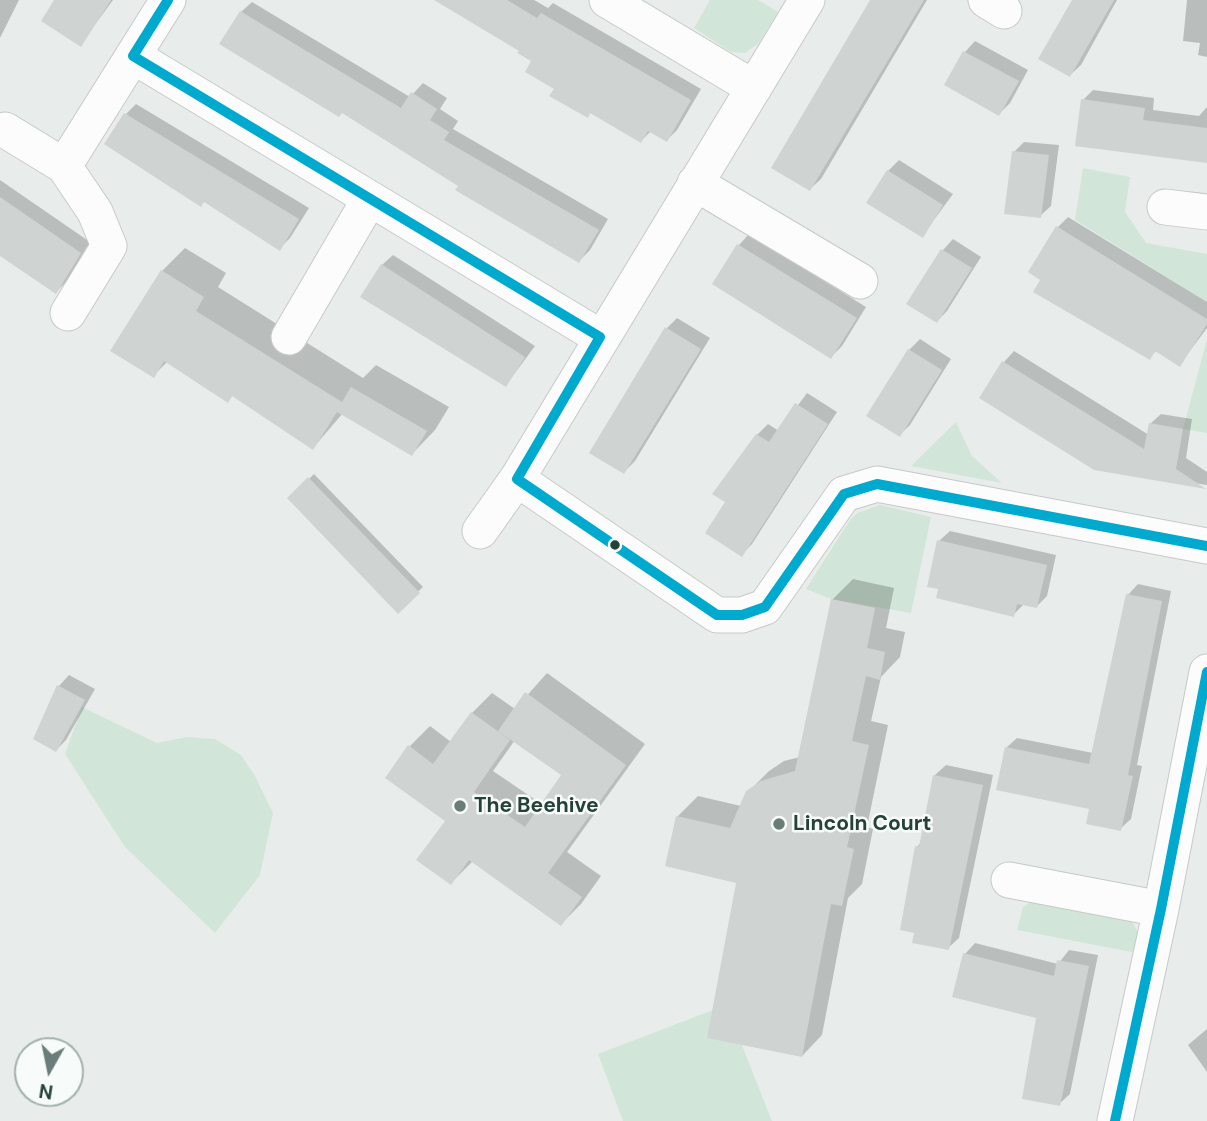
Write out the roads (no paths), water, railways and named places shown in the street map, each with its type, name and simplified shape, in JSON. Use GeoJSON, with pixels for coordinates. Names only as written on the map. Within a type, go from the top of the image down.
{"type":"FeatureCollection","features":[{"type":"Feature","properties":{"kind":"street"},"geometry":{"type":"LineString","coordinates":[[64,166],[168,0]]}},
{"type":"Feature","properties":{"kind":"street"},"geometry":{"type":"LineString","coordinates":[[607,0],[754,88]]}},
{"type":"Feature","properties":{"kind":"street"},"geometry":{"type":"LineString","coordinates":[[480,531],[517,479],[600,337],[807,0]]}},
{"type":"Feature","properties":{"kind":"street"},"geometry":{"type":"LineString","coordinates":[[133,57],[600,337]]}},
{"type":"Feature","properties":{"kind":"street"},"geometry":{"type":"LineString","coordinates":[[5,130],[64,166],[95,212],[109,246],[68,313]]}},
{"type":"Feature","properties":{"kind":"street"},"geometry":{"type":"LineString","coordinates":[[695,183],[860,281]]}},
{"type":"Feature","properties":{"kind":"street"},"geometry":{"type":"LineString","coordinates":[[289,337],[369,200]]}},
{"type":"Feature","properties":{"kind":"street"},"geometry":{"type":"LineString","coordinates":[[1165,207],[1207,212]]}},
{"type":"Feature","properties":{"kind":"street"},"geometry":{"type":"LineString","coordinates":[[517,479],[718,614],[742,615],[765,607],[844,494],[877,484],[1207,546]]}},
{"type":"Feature","properties":{"kind":"street"},"geometry":{"type":"LineString","coordinates":[[1115,1121],[1161,909],[1207,672]]}},
{"type":"Feature","properties":{"kind":"street"},"geometry":{"type":"LineString","coordinates":[[1009,880],[1161,909]]}},
{"type":"Feature","properties":{"kind":"place","name":"The Beehive"},"geometry":{"type":"Point","coordinates":[460,806]}},
{"type":"Feature","properties":{"kind":"place","name":"Lincoln Court"},"geometry":{"type":"Point","coordinates":[779,824]}}]}
